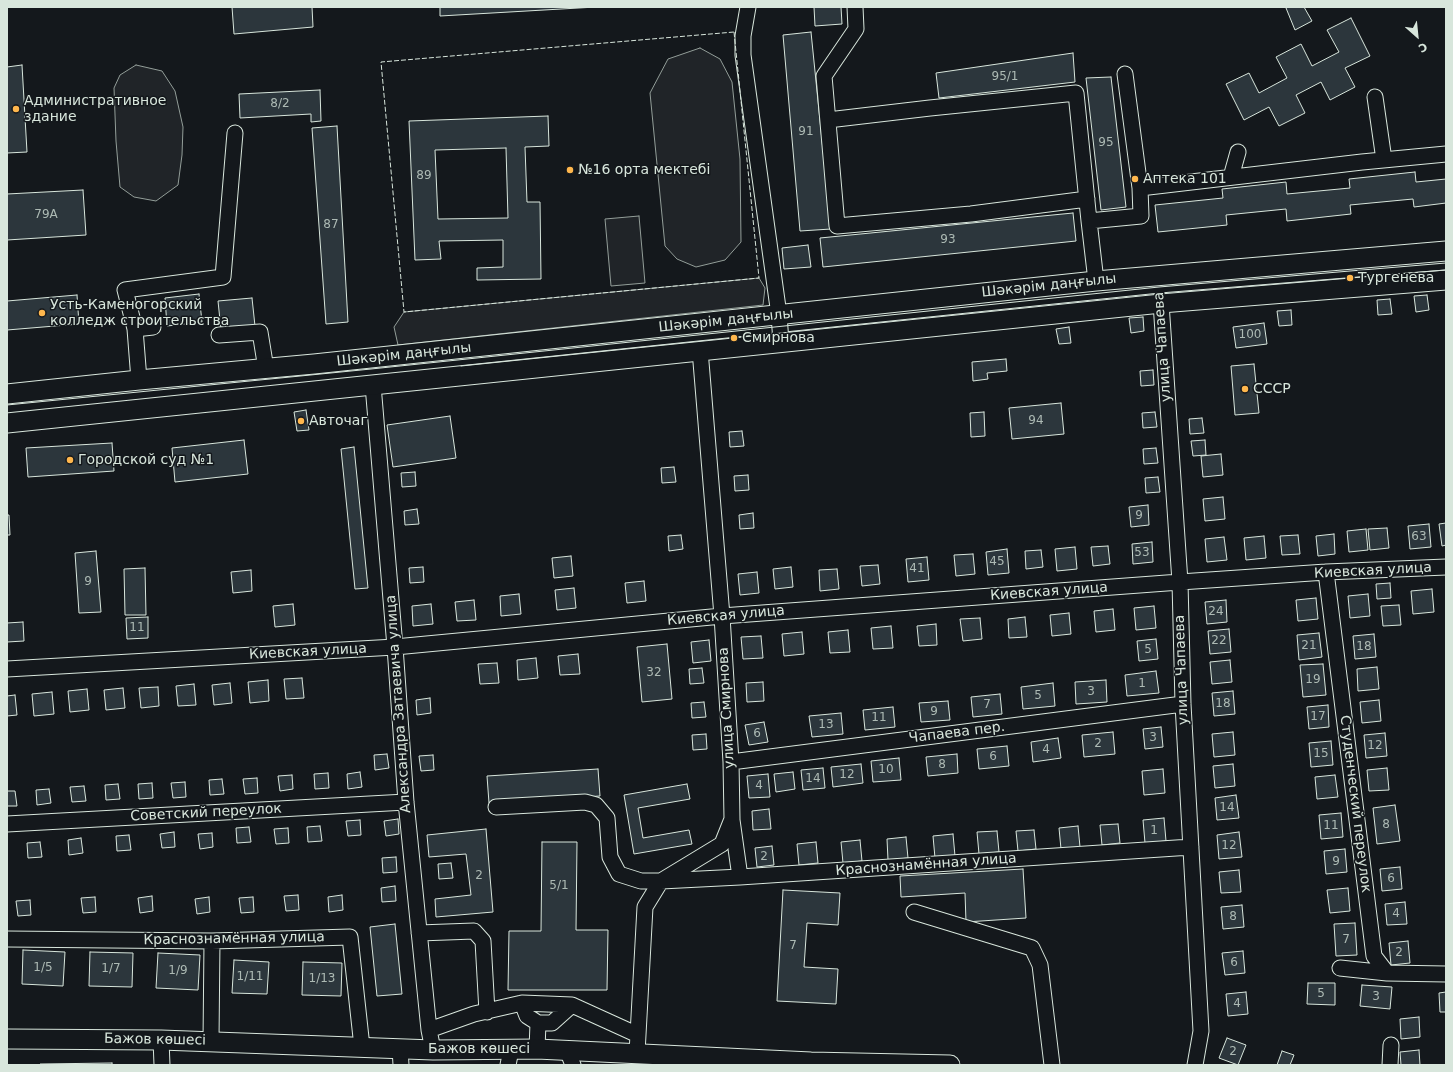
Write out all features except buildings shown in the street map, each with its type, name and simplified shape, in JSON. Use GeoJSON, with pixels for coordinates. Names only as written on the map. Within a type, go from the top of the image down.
{"type":"FeatureCollection","features":[{"type":"Feature","properties":{"kind":"main road","name":"Шәкәрім даңғылы"},"geometry":{"type":"LineString","coordinates":[[7,394],[139,380],[266,369],[1096,281],[1446,251]]}},
{"type":"Feature","properties":{"kind":"main road","name":"улица Чапаева"},"geometry":{"type":"LineString","coordinates":[[1157,275],[1161,303]]}},
{"type":"Feature","properties":{"kind":"main road","name":"Шәкәрім даңғылы"},"geometry":{"type":"LineString","coordinates":[[7,423],[1161,303],[1446,280]]}},
{"type":"Feature","properties":{"kind":"main road","name":"улица Смирнова"},"geometry":{"type":"LineString","coordinates":[[698,324],[700,350]]}},
{"type":"Feature","properties":{"kind":"main road","name":"Александра Затаевича улица"},"geometry":{"type":"LineString","coordinates":[[370,358],[373,385]]}},
{"type":"Feature","properties":{"kind":"main road","name":"Бажов көшесі"},"geometry":{"type":"LineString","coordinates":[[7,1039],[211,1041],[362,1047],[401,1057],[433,1050],[510,1058],[537,1049],[570,1058],[637,1044],[811,1063],[950,1065]]}},
{"type":"Feature","properties":{"kind":"street"},"geometry":{"type":"LineString","coordinates":[[748,7],[743,36],[743,55],[779,315],[781,342]]}},
{"type":"Feature","properties":{"kind":"street"},"geometry":{"type":"LineString","coordinates":[[855,7],[856,29],[824,76],[837,226],[971,214],[1087,199]]}},
{"type":"Feature","properties":{"kind":"street"},"geometry":{"type":"LineString","coordinates":[[1089,221],[1141,216],[1140,188],[1125,74]]}},
{"type":"Feature","properties":{"kind":"street"},"geometry":{"type":"LineString","coordinates":[[828,120],[1076,93],[1096,281]]}},
{"type":"Feature","properties":{"kind":"street"},"geometry":{"type":"LineString","coordinates":[[1375,97],[1384,160]]}},
{"type":"Feature","properties":{"kind":"street"},"geometry":{"type":"LineString","coordinates":[[139,380],[135,329],[126,290],[223,277],[235,133]]}},
{"type":"Feature","properties":{"kind":"street"},"geometry":{"type":"LineString","coordinates":[[1231,177],[1238,152]]}},
{"type":"Feature","properties":{"kind":"street"},"geometry":{"type":"LineString","coordinates":[[1140,188],[1446,154]]}},
{"type":"Feature","properties":{"kind":"street","name":"улица Чапаева"},"geometry":{"type":"LineString","coordinates":[[1161,303],[1180,582],[1183,704],[1201,1031],[1195,1065]]}},
{"type":"Feature","properties":{"kind":"street"},"geometry":{"type":"LineString","coordinates":[[135,329],[153,327]]}},
{"type":"Feature","properties":{"kind":"street"},"geometry":{"type":"LineString","coordinates":[[219,335],[260,332],[266,369]]}},
{"type":"Feature","properties":{"kind":"street","name":"улица Смирнова"},"geometry":{"type":"LineString","coordinates":[[637,1044],[645,907],[661,881],[722,844],[732,819],[731,762],[722,616],[700,350]]}},
{"type":"Feature","properties":{"kind":"street","name":"Александра Затаевича улица"},"geometry":{"type":"LineString","coordinates":[[373,385],[395,647],[406,802],[429,1030],[433,1050]]}},
{"type":"Feature","properties":{"kind":"street","name":"Киевская улица"},"geometry":{"type":"LineString","coordinates":[[7,670],[395,647],[722,616],[1326,572],[1446,567]]}},
{"type":"Feature","properties":{"kind":"street","name":"Студенческий переулок"},"geometry":{"type":"LineString","coordinates":[[1326,572],[1374,956],[1387,973]]}},
{"type":"Feature","properties":{"kind":"street","name":"Чапаева пер."},"geometry":{"type":"LineString","coordinates":[[731,762],[1183,704]]}},
{"type":"Feature","properties":{"kind":"street","name":"Советский переулок"},"geometry":{"type":"LineString","coordinates":[[7,824],[406,802]]}},
{"type":"Feature","properties":{"kind":"street","name":"Краснознамённая улица"},"geometry":{"type":"LineString","coordinates":[[496,807],[585,802],[596,805],[607,818],[610,857],[619,874],[641,881],[740,877],[1191,847]]}},
{"type":"Feature","properties":{"kind":"street"},"geometry":{"type":"LineString","coordinates":[[732,819],[740,877]]}},
{"type":"Feature","properties":{"kind":"street"},"geometry":{"type":"LineString","coordinates":[[914,912],[1032,948],[1040,965],[1052,1065]]}},
{"type":"Feature","properties":{"kind":"street"},"geometry":{"type":"LineString","coordinates":[[419,933],[474,931],[483,941],[487,1012]]}},
{"type":"Feature","properties":{"kind":"street","name":"Краснознамённая улица"},"geometry":{"type":"LineString","coordinates":[[7,939],[212,941],[350,937],[362,1047]]}},
{"type":"Feature","properties":{"kind":"street"},"geometry":{"type":"LineString","coordinates":[[211,1041],[212,941]]}},
{"type":"Feature","properties":{"kind":"street"},"geometry":{"type":"LineString","coordinates":[[1340,968],[1387,973],[1446,974]]}},
{"type":"Feature","properties":{"kind":"street"},"geometry":{"type":"LineString","coordinates":[[429,1030],[474,1014],[522,1003],[572,1005],[637,1044]]}},
{"type":"Feature","properties":{"kind":"street"},"geometry":{"type":"LineString","coordinates":[[522,1003],[527,1016],[538,1023],[552,1022],[572,1005]]}},
{"type":"Feature","properties":{"kind":"street"},"geometry":{"type":"LineString","coordinates":[[537,1049],[538,1023]]}},
{"type":"Feature","properties":{"kind":"street"},"geometry":{"type":"LineString","coordinates":[[161,1040],[162,1065]]}},
{"type":"Feature","properties":{"kind":"street"},"geometry":{"type":"LineString","coordinates":[[1390,1065],[1391,1045]]}},
{"type":"Feature","properties":{"kind":"shaded area"},"geometry":{"type":"Polygon","coordinates":[[[700,48],[720,59],[732,82],[740,159],[741,242],[725,260],[696,267],[677,259],[665,246],[650,93],[668,59],[700,48]]]}},
{"type":"Feature","properties":{"kind":"shaded area"},"geometry":{"type":"Polygon","coordinates":[[[136,65],[162,71],[175,91],[183,127],[182,155],[178,185],[156,201],[134,197],[120,187],[116,141],[114,88],[120,75],[136,65]]]}},
{"type":"Feature","properties":{"kind":"shaded area"},"geometry":{"type":"Polygon","coordinates":[[[639,216],[645,283],[611,286],[605,219],[639,216]]]}},
{"type":"Feature","properties":{"kind":"shaded area"},"geometry":{"type":"Polygon","coordinates":[[[759,278],[765,288],[763,305],[398,345],[394,327],[404,312],[759,278]]]}},
{"type":"Feature","properties":{"kind":"tram line"},"geometry":{"type":"LineString","coordinates":[[7,405],[371,369],[1159,287],[1446,263]]}},
{"type":"Feature","properties":{"kind":"tram line"},"geometry":{"type":"LineString","coordinates":[[461,366],[1160,294],[1446,270]]}},
{"type":"Feature","properties":{"kind":"fence"},"geometry":{"type":"LineString","coordinates":[[734,32],[759,278],[404,312],[381,62],[734,32]]}},
{"type":"Feature","properties":{"kind":"place","name":"Административное здание"},"geometry":{"type":"Point","coordinates":[16,109]}},
{"type":"Feature","properties":{"kind":"place","name":"№16 орта мектебі"},"geometry":{"type":"Point","coordinates":[570,170]}},
{"type":"Feature","properties":{"kind":"place","name":"Аптека 101"},"geometry":{"type":"Point","coordinates":[1135,179]}},
{"type":"Feature","properties":{"kind":"place","name":"Тургенева"},"geometry":{"type":"Point","coordinates":[1350,278]}},
{"type":"Feature","properties":{"kind":"place","name":"Усть-Каменогорский колледж строительства"},"geometry":{"type":"Point","coordinates":[42,313]}},
{"type":"Feature","properties":{"kind":"place","name":"Смирнова"},"geometry":{"type":"Point","coordinates":[734,338]}},
{"type":"Feature","properties":{"kind":"place","name":"СССР"},"geometry":{"type":"Point","coordinates":[1245,389]}},
{"type":"Feature","properties":{"kind":"place","name":"Авточаг"},"geometry":{"type":"Point","coordinates":[301,421]}},
{"type":"Feature","properties":{"kind":"place","name":"Городской суд №1"},"geometry":{"type":"Point","coordinates":[70,460]}}]}
